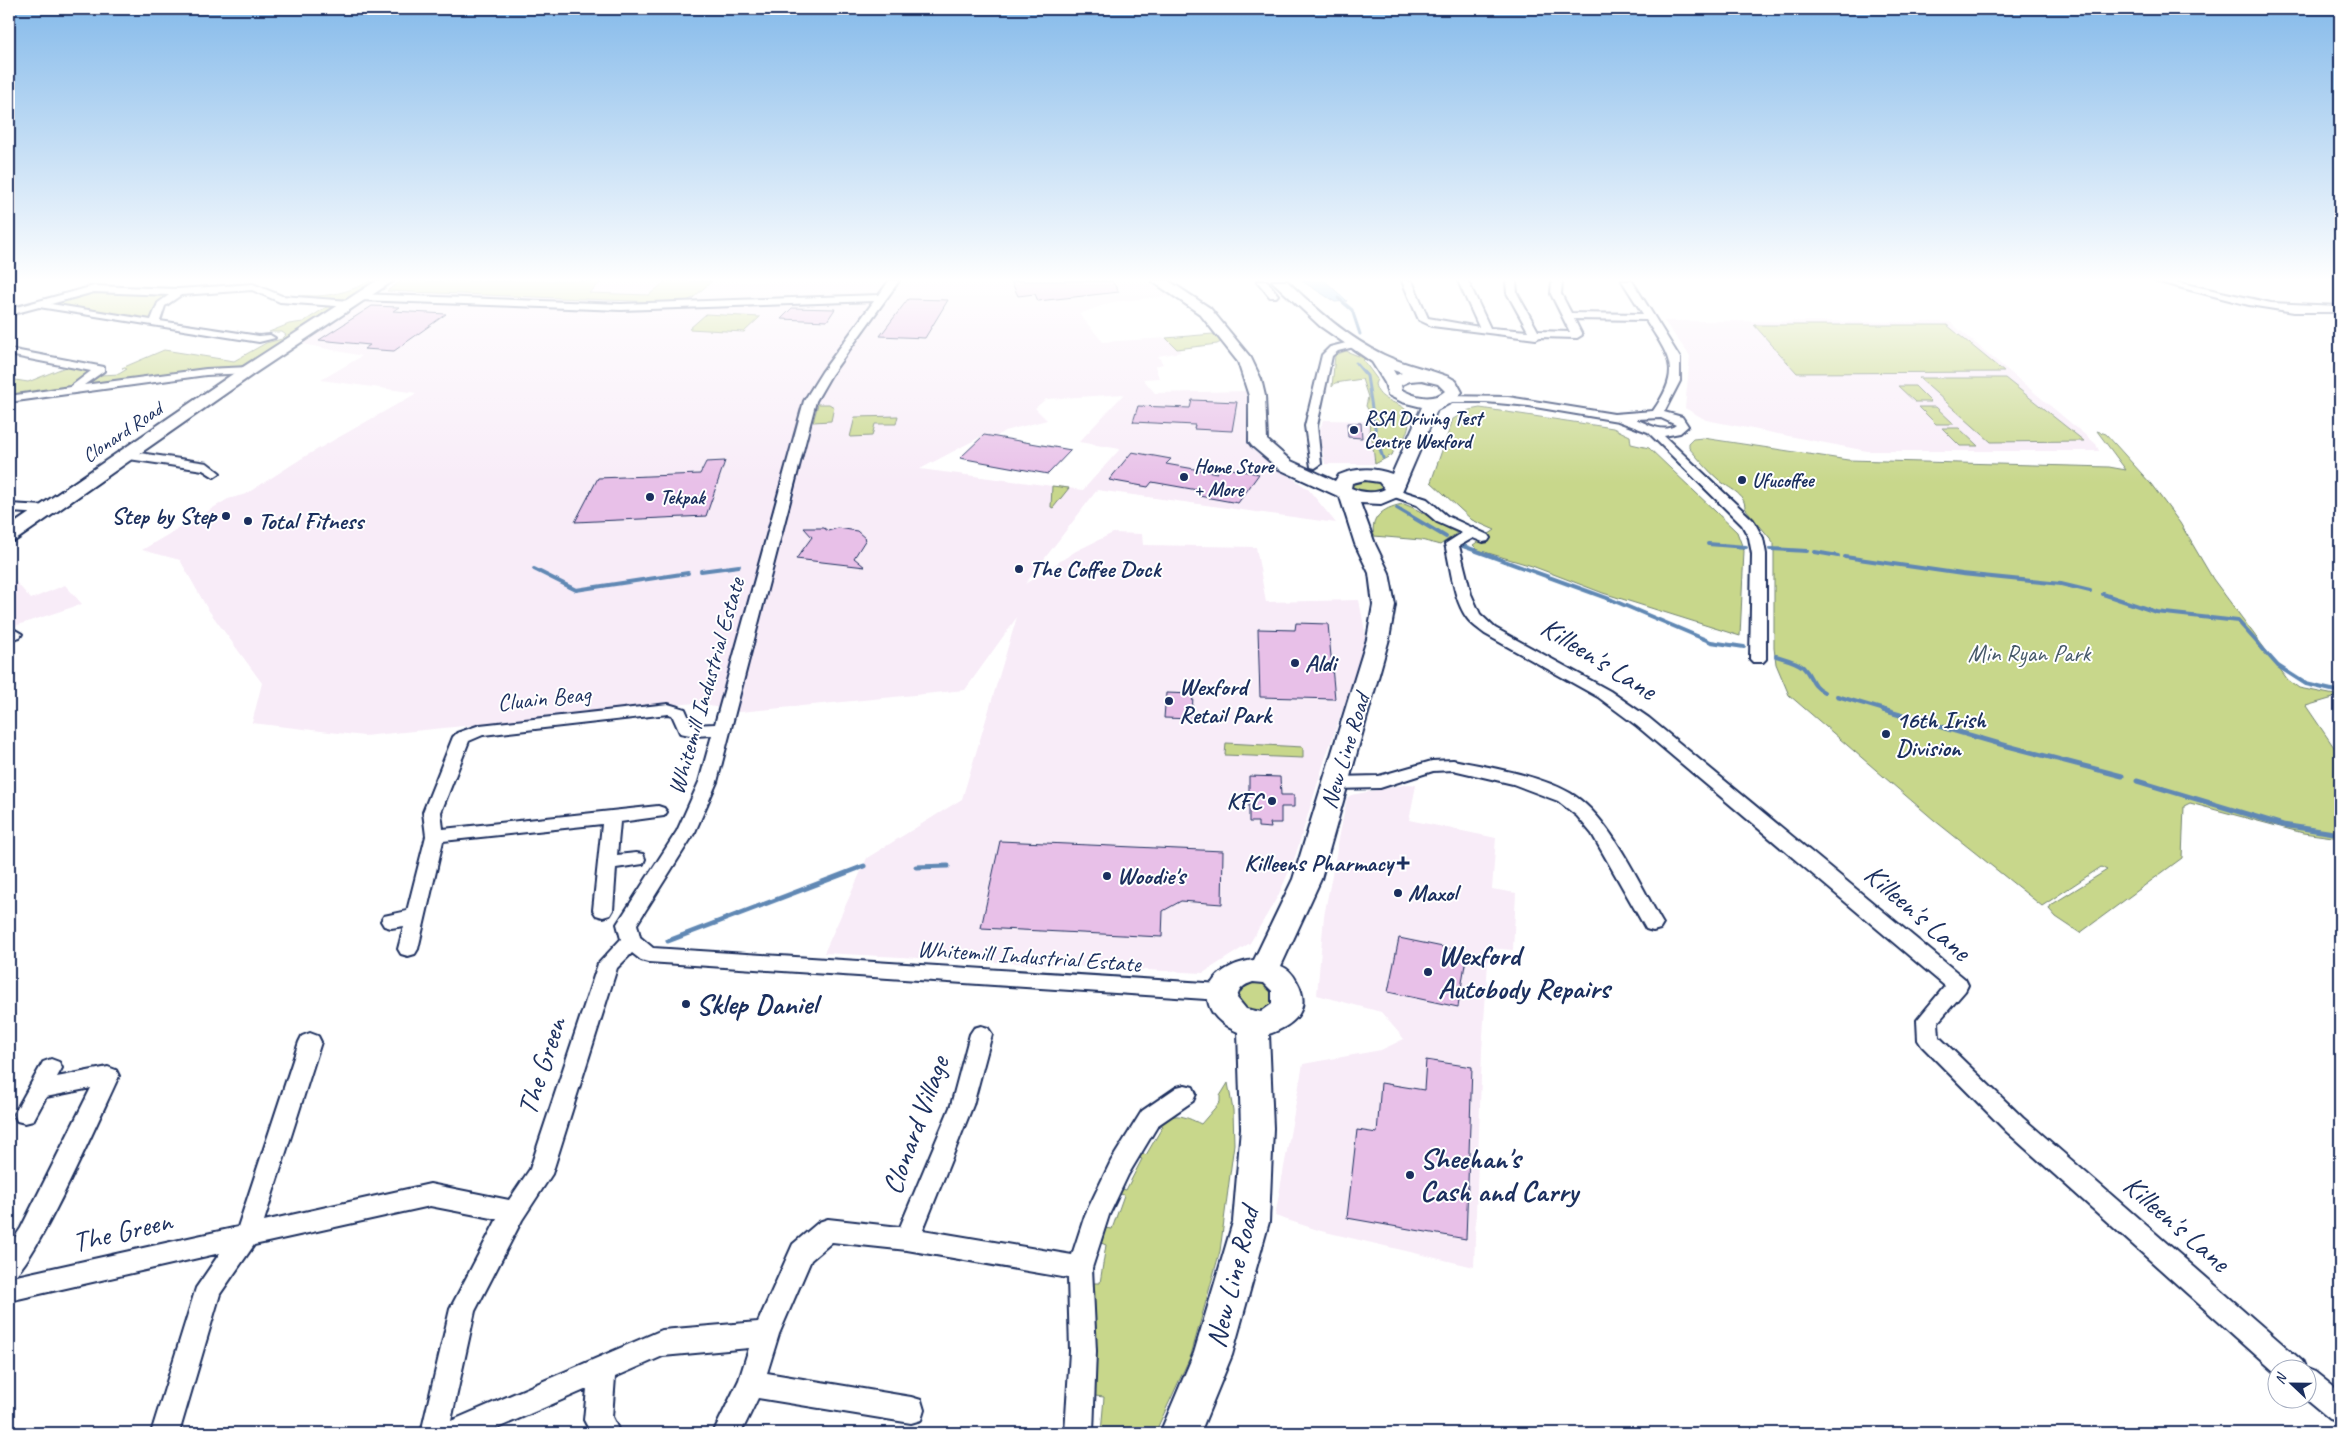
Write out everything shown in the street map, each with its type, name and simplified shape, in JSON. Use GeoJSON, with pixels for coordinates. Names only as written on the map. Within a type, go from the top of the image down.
{"type":"FeatureCollection","features":[{"type":"Feature","properties":{"kind":"main road","name":"Clonard Road"},"geometry":{"type":"LineString","coordinates":[[9,536],[282,348]]}},
{"type":"Feature","properties":{"kind":"main road"},"geometry":{"type":"LineString","coordinates":[[1234,348],[1253,379],[1257,396],[1258,442],[1285,465],[1311,470],[1352,484],[1388,480],[1389,493]]}},
{"type":"Feature","properties":{"kind":"main road"},"geometry":{"type":"LineString","coordinates":[[1361,348],[1378,358],[1425,376],[1445,394]]}},
{"type":"Feature","properties":{"kind":"main road"},"geometry":{"type":"LineString","coordinates":[[1378,358],[1396,389],[1418,413],[1423,422]]}},
{"type":"Feature","properties":{"kind":"main road"},"geometry":{"type":"LineString","coordinates":[[1396,389],[1406,377],[1425,376]]}},
{"type":"Feature","properties":{"kind":"main road"},"geometry":{"type":"LineString","coordinates":[[1396,389],[1418,401],[1445,394]]}},
{"type":"Feature","properties":{"kind":"main road"},"geometry":{"type":"LineString","coordinates":[[1358,524],[1367,508],[1389,493],[1409,457],[1430,408],[1445,394]]}},
{"type":"Feature","properties":{"kind":"main road"},"geometry":{"type":"LineString","coordinates":[[1352,484],[1409,457]]}},
{"type":"Feature","properties":{"kind":"main road"},"geometry":{"type":"LineString","coordinates":[[1352,484],[1364,499],[1389,493]]}},
{"type":"Feature","properties":{"kind":"main road","name":"New Line Road"},"geometry":{"type":"LineString","coordinates":[[1263,972],[1308,879],[1378,639],[1384,604],[1379,573],[1358,524],[1352,484]]}},
{"type":"Feature","properties":{"kind":"main road"},"geometry":{"type":"LineString","coordinates":[[1263,972],[1282,981],[1288,989],[1289,1003],[1283,1015],[1274,1020],[1253,1024],[1233,1016],[1226,1010],[1222,1002],[1221,992],[1231,978],[1241,973],[1263,972]]}},
{"type":"Feature","properties":{"kind":"main road","name":"New Line Road"},"geometry":{"type":"LineString","coordinates":[[1180,1433],[1213,1355],[1251,1222],[1257,1128],[1257,1084],[1253,1024]]}},
{"type":"Feature","properties":{"kind":"street","name":"Whitemill Industrial Estate"},"geometry":{"type":"LineString","coordinates":[[845,348],[826,374],[810,401],[708,782],[686,832],[628,924],[631,941],[648,955],[1221,992]]}},
{"type":"Feature","properties":{"kind":"street"},"geometry":{"type":"LineString","coordinates":[[1311,470],[1311,426],[1327,355],[1337,348]]}},
{"type":"Feature","properties":{"kind":"street"},"geometry":{"type":"LineString","coordinates":[[1646,424],[1657,414],[1669,397],[1677,369],[1675,358],[1669,348]]}},
{"type":"Feature","properties":{"kind":"street"},"geometry":{"type":"LineString","coordinates":[[9,352],[100,369],[99,372],[69,390]]}},
{"type":"Feature","properties":{"kind":"street"},"geometry":{"type":"LineString","coordinates":[[9,399],[206,372],[249,370]]}},
{"type":"Feature","properties":{"kind":"street"},"geometry":{"type":"LineString","coordinates":[[1445,394],[1622,418],[1646,424],[1670,438],[1748,523],[1756,538],[1759,554],[1758,659]]}},
{"type":"Feature","properties":{"kind":"street"},"geometry":{"type":"LineString","coordinates":[[1669,397],[1672,417]]}},
{"type":"Feature","properties":{"kind":"street"},"geometry":{"type":"LineString","coordinates":[[1657,414],[1680,421],[1682,426],[1670,438]]}},
{"type":"Feature","properties":{"kind":"street"},"geometry":{"type":"LineString","coordinates":[[126,455],[207,466],[214,474]]}},
{"type":"Feature","properties":{"kind":"street","name":"Killeen's Lane"},"geometry":{"type":"LineString","coordinates":[[1389,493],[1422,502],[1442,519],[1478,535]]}},
{"type":"Feature","properties":{"kind":"street"},"geometry":{"type":"LineString","coordinates":[[9,508],[45,510]]}},
{"type":"Feature","properties":{"kind":"street","name":"Killeen's Lane"},"geometry":{"type":"LineString","coordinates":[[1478,535],[1452,544],[1464,594],[1473,616],[1490,631],[1604,694],[1643,722],[1958,985],[1928,1020],[1929,1040],[2015,1125],[2282,1360]]}},
{"type":"Feature","properties":{"kind":"street","name":"Cluain Beag"},"geometry":{"type":"LineString","coordinates":[[408,949],[435,836],[432,812],[456,746],[463,736],[471,732],[668,709],[675,709],[680,712],[686,729],[695,731],[722,729]]}},
{"type":"Feature","properties":{"kind":"street"},"geometry":{"type":"LineString","coordinates":[[1335,783],[1380,782],[1432,766],[1453,765],[1517,779],[1564,797],[1584,812],[1599,830],[1653,924]]}},
{"type":"Feature","properties":{"kind":"street"},"geometry":{"type":"LineString","coordinates":[[435,836],[658,812]]}},
{"type":"Feature","properties":{"kind":"street"},"geometry":{"type":"LineString","coordinates":[[604,910],[612,817]]}},
{"type":"Feature","properties":{"kind":"street"},"geometry":{"type":"LineString","coordinates":[[608,863],[636,859]]}},
{"type":"Feature","properties":{"kind":"street"},"geometry":{"type":"LineString","coordinates":[[390,921],[416,916]]}},
{"type":"Feature","properties":{"kind":"street","name":"The Green"},"geometry":{"type":"LineString","coordinates":[[435,1433],[463,1309],[514,1212],[540,1174],[608,964],[631,941]]}},
{"type":"Feature","properties":{"kind":"street","name":"Clonard Village"},"geometry":{"type":"LineString","coordinates":[[907,1239],[962,1106],[981,1034]]}},
{"type":"Feature","properties":{"kind":"street"},"geometry":{"type":"LineString","coordinates":[[165,1433],[209,1288],[248,1234],[310,1042]]}},
{"type":"Feature","properties":{"kind":"street"},"geometry":{"type":"LineString","coordinates":[[25,1114],[51,1068]]}},
{"type":"Feature","properties":{"kind":"street","name":"The Green"},"geometry":{"type":"LineString","coordinates":[[9,1266],[30,1236],[108,1076],[40,1089]]}},
{"type":"Feature","properties":{"kind":"street"},"geometry":{"type":"LineString","coordinates":[[1079,1433],[1083,1351],[1080,1268],[1097,1215],[1119,1168],[1150,1118],[1184,1094]]}},
{"type":"Feature","properties":{"kind":"street","name":"The Green"},"geometry":{"type":"LineString","coordinates":[[9,1289],[248,1234],[430,1195],[514,1212]]}},
{"type":"Feature","properties":{"kind":"street"},"geometry":{"type":"LineString","coordinates":[[727,1433],[751,1384],[766,1334],[802,1252],[828,1230],[907,1239],[1080,1268]]}},
{"type":"Feature","properties":{"kind":"street"},"geometry":{"type":"LineString","coordinates":[[456,1433],[662,1343],[766,1334]]}},
{"type":"Feature","properties":{"kind":"street"},"geometry":{"type":"LineString","coordinates":[[602,1369],[598,1420],[606,1433]]}},
{"type":"Feature","properties":{"kind":"street"},"geometry":{"type":"LineString","coordinates":[[751,1384],[911,1410]]}},
{"type":"Feature","properties":{"kind":"street"},"geometry":{"type":"LineString","coordinates":[[2316,1389],[2340,1409]]}},
{"type":"Feature","properties":{"kind":"shaded area"},"geometry":{"type":"Polygon","coordinates":[[[325,348],[1177,348],[1181,352],[1158,356],[1163,364],[1155,366],[1159,378],[1143,379],[1155,393],[1247,391],[1248,433],[1254,451],[1308,489],[1336,523],[1097,490],[1025,584],[1076,551],[1113,533],[1142,534],[1143,545],[1256,547],[1266,602],[1359,600],[1367,642],[1325,759],[1294,860],[1278,896],[1250,943],[1203,973],[824,953],[867,858],[962,799],[1017,617],[965,690],[740,712],[695,703],[364,736],[252,723],[262,683],[207,608],[180,560],[142,550],[228,499],[246,494],[304,457],[417,393],[321,380],[362,356],[325,348]],[[1124,394],[1046,399],[1035,408],[1047,420],[1004,431],[996,437],[984,435],[920,469],[1083,490],[1120,449],[1079,442],[1124,394]]]}},
{"type":"Feature","properties":{"kind":"shaded area"},"geometry":{"type":"Polygon","coordinates":[[[1684,348],[1981,348],[2096,444],[2099,451],[1867,451],[1706,420],[1685,408],[1690,356],[1684,348]]]}},
{"type":"Feature","properties":{"kind":"shaded area"},"geometry":{"type":"Polygon","coordinates":[[[1323,420],[1369,421],[1369,438],[1374,443],[1375,464],[1325,464],[1319,433],[1323,420]]]}},
{"type":"Feature","properties":{"kind":"shaded area"},"geometry":{"type":"Polygon","coordinates":[[[9,579],[16,582],[31,599],[65,585],[82,604],[9,628],[9,579]]]}},
{"type":"Feature","properties":{"kind":"shaded area"},"geometry":{"type":"Polygon","coordinates":[[[1409,784],[1416,785],[1409,820],[1496,838],[1492,889],[1516,893],[1513,950],[1489,948],[1482,1051],[1474,1267],[1321,1231],[1275,1216],[1303,1064],[1381,1050],[1404,1039],[1381,1012],[1317,995],[1324,916],[1347,798],[1351,795],[1409,784]]]}},
{"type":"Feature","properties":{"kind":"green space"},"geometry":{"type":"Polygon","coordinates":[[[257,348],[271,348],[243,366],[89,383],[101,375],[119,374],[127,369],[122,368],[164,350],[234,361],[257,348]]]}},
{"type":"Feature","properties":{"kind":"green space"},"geometry":{"type":"Polygon","coordinates":[[[1775,348],[1975,348],[2004,372],[1797,373],[1775,348]]]}},
{"type":"Feature","properties":{"kind":"green space"},"geometry":{"type":"Polygon","coordinates":[[[1346,351],[1366,359],[1363,360],[1377,379],[1375,384],[1379,393],[1406,410],[1409,417],[1408,427],[1402,443],[1393,442],[1394,450],[1392,455],[1375,464],[1372,438],[1369,438],[1370,413],[1366,406],[1368,397],[1362,379],[1335,383],[1332,387],[1335,355],[1346,351]]]}},
{"type":"Feature","properties":{"kind":"green space"},"geometry":{"type":"Polygon","coordinates":[[[68,366],[86,369],[88,372],[82,379],[63,388],[52,391],[9,395],[9,379],[28,382],[68,366]]]}},
{"type":"Feature","properties":{"kind":"green space"},"geometry":{"type":"Polygon","coordinates":[[[1919,378],[2005,378],[2084,441],[1991,442],[1919,378]]]}},
{"type":"Feature","properties":{"kind":"green space"},"geometry":{"type":"Polygon","coordinates":[[[1898,386],[1915,386],[1931,402],[1915,402],[1898,386]]]}},
{"type":"Feature","properties":{"kind":"green space"},"geometry":{"type":"Polygon","coordinates":[[[818,404],[829,404],[834,407],[831,421],[813,422],[818,404]]]}},
{"type":"Feature","properties":{"kind":"green space"},"geometry":{"type":"Polygon","coordinates":[[[1919,407],[1936,407],[1954,424],[1936,424],[1919,407]]]}},
{"type":"Feature","properties":{"kind":"green space"},"geometry":{"type":"Polygon","coordinates":[[[1480,408],[1613,428],[1630,436],[1631,444],[1649,448],[1737,532],[1744,551],[1740,636],[1603,593],[1532,566],[1478,550],[1473,545],[1495,530],[1472,520],[1431,482],[1453,419],[1469,410],[1480,408]]]}},
{"type":"Feature","properties":{"kind":"green space"},"geometry":{"type":"Polygon","coordinates":[[[898,416],[896,424],[875,424],[872,436],[850,437],[855,417],[898,416]]]}},
{"type":"Feature","properties":{"kind":"green space"},"geometry":{"type":"Polygon","coordinates":[[[1942,428],[1959,428],[1978,446],[1960,446],[1942,428]]]}},
{"type":"Feature","properties":{"kind":"green space","name":"Min Ryan Park"},"geometry":{"type":"Polygon","coordinates":[[[2097,431],[2106,434],[2151,484],[2180,523],[2213,579],[2288,680],[2299,688],[2340,696],[2306,706],[2340,756],[2340,838],[2303,833],[2190,803],[2184,806],[2182,858],[2080,933],[2056,917],[2049,909],[2051,905],[2107,870],[2101,867],[2042,906],[1934,820],[1789,695],[1776,664],[1774,648],[1774,543],[1745,508],[1739,495],[1711,473],[1689,448],[1689,443],[1693,439],[1703,438],[1848,460],[2109,467],[2126,470],[2097,431]]]}},
{"type":"Feature","properties":{"kind":"green space"},"geometry":{"type":"Polygon","coordinates":[[[1361,478],[1379,481],[1384,490],[1378,494],[1352,491],[1349,484],[1361,478]]]}},
{"type":"Feature","properties":{"kind":"green space"},"geometry":{"type":"Polygon","coordinates":[[[1052,486],[1069,488],[1053,508],[1051,507],[1052,486]]]}},
{"type":"Feature","properties":{"kind":"green space"},"geometry":{"type":"Polygon","coordinates":[[[1404,504],[1457,533],[1440,545],[1421,540],[1374,536],[1374,523],[1381,513],[1391,507],[1404,504]]]}},
{"type":"Feature","properties":{"kind":"green space"},"geometry":{"type":"Polygon","coordinates":[[[1226,743],[1303,747],[1303,758],[1225,755],[1226,743]]]}},
{"type":"Feature","properties":{"kind":"green space"},"geometry":{"type":"Polygon","coordinates":[[[1245,981],[1265,982],[1274,989],[1276,1005],[1263,1014],[1236,1009],[1237,985],[1245,981]]]}},
{"type":"Feature","properties":{"kind":"green space"},"geometry":{"type":"Polygon","coordinates":[[[1228,1083],[1233,1110],[1234,1144],[1220,1251],[1191,1355],[1155,1433],[1101,1433],[1104,1397],[1095,1396],[1091,1320],[1092,1283],[1100,1283],[1106,1245],[1099,1242],[1104,1228],[1112,1229],[1124,1195],[1116,1193],[1118,1188],[1126,1190],[1142,1159],[1135,1156],[1138,1151],[1146,1155],[1163,1126],[1157,1123],[1169,1117],[1179,1116],[1189,1118],[1201,1124],[1220,1102],[1220,1096],[1228,1083]]]}},
{"type":"Feature","properties":{"kind":"building"},"geometry":{"type":"Polygon","coordinates":[[[365,348],[398,348],[394,351],[365,348]]]}},
{"type":"Feature","properties":{"kind":"building"},"geometry":{"type":"Polygon","coordinates":[[[1192,400],[1237,402],[1232,431],[1194,429],[1195,425],[1133,422],[1138,406],[1190,408],[1192,400]]]}},
{"type":"Feature","properties":{"kind":"building","name":"RSA Driving Test Centre Wexford"},"geometry":{"type":"Polygon","coordinates":[[[1347,423],[1361,423],[1362,438],[1348,437],[1347,423]]]}},
{"type":"Feature","properties":{"kind":"building"},"geometry":{"type":"Polygon","coordinates":[[[984,435],[1071,450],[1048,474],[960,458],[984,435]]]}},
{"type":"Feature","properties":{"kind":"building","name":"Home Store + More"},"geometry":{"type":"Polygon","coordinates":[[[1132,452],[1171,459],[1166,464],[1217,473],[1221,467],[1259,474],[1238,503],[1199,496],[1203,491],[1152,482],[1148,487],[1109,480],[1132,452]]]}},
{"type":"Feature","properties":{"kind":"building","name":"Tekpak"},"geometry":{"type":"Polygon","coordinates":[[[725,461],[706,516],[575,522],[598,478],[700,474],[706,462],[725,461]]]}},
{"type":"Feature","properties":{"kind":"building"},"geometry":{"type":"Polygon","coordinates":[[[804,528],[824,528],[828,531],[838,528],[857,531],[866,539],[854,558],[865,567],[796,559],[812,537],[804,528]]]}},
{"type":"Feature","properties":{"kind":"building","name":"Aldi"},"geometry":{"type":"Polygon","coordinates":[[[1296,623],[1328,624],[1335,699],[1260,697],[1258,629],[1295,630],[1296,623]]]}},
{"type":"Feature","properties":{"kind":"building"},"geometry":{"type":"Polygon","coordinates":[[[1166,693],[1193,694],[1192,719],[1164,718],[1166,693]]]}},
{"type":"Feature","properties":{"kind":"building","name":"KFC"},"geometry":{"type":"Polygon","coordinates":[[[1249,776],[1280,777],[1281,795],[1294,795],[1294,807],[1281,807],[1281,823],[1270,823],[1271,828],[1258,827],[1258,822],[1249,822],[1249,776]]]}},
{"type":"Feature","properties":{"kind":"building","name":"Woodie's"},"geometry":{"type":"Polygon","coordinates":[[[1000,841],[1223,851],[1222,904],[1181,901],[1163,911],[1162,937],[981,928],[1000,841]]]}},
{"type":"Feature","properties":{"kind":"building","name":"Wexford Autobody Repairs"},"geometry":{"type":"Polygon","coordinates":[[[1399,938],[1467,952],[1458,1007],[1388,992],[1399,938]]]}},
{"type":"Feature","properties":{"kind":"building","name":"Sheehan's Cash and Carry"},"geometry":{"type":"Polygon","coordinates":[[[1426,1060],[1472,1067],[1466,1239],[1347,1218],[1357,1130],[1377,1133],[1381,1083],[1424,1090],[1426,1060]]]}},
{"type":"Feature","properties":{"kind":"waterway"},"geometry":{"type":"LineString","coordinates":[[1356,363],[1367,376],[1377,440],[1383,458]]}},
{"type":"Feature","properties":{"kind":"waterway"},"geometry":{"type":"LineString","coordinates":[[1397,508],[1446,537]]}},
{"type":"Feature","properties":{"kind":"waterway"},"geometry":{"type":"LineString","coordinates":[[1708,544],[1746,547]]}},
{"type":"Feature","properties":{"kind":"waterway"},"geometry":{"type":"LineString","coordinates":[[1463,546],[1612,600],[1711,642],[1744,647]]}},
{"type":"Feature","properties":{"kind":"waterway"},"geometry":{"type":"LineString","coordinates":[[1770,549],[1807,551]]}},
{"type":"Feature","properties":{"kind":"waterway"},"geometry":{"type":"LineString","coordinates":[[1815,552],[1838,556]]}},
{"type":"Feature","properties":{"kind":"waterway"},"geometry":{"type":"LineString","coordinates":[[1845,557],[1962,574],[2061,584],[2090,591]]}},
{"type":"Feature","properties":{"kind":"waterway"},"geometry":{"type":"LineString","coordinates":[[701,571],[739,566]]}},
{"type":"Feature","properties":{"kind":"waterway"},"geometry":{"type":"LineString","coordinates":[[534,569],[576,590],[688,573]]}},
{"type":"Feature","properties":{"kind":"waterway"},"geometry":{"type":"LineString","coordinates":[[2103,594],[2156,612],[2238,621],[2278,666],[2306,684],[2340,692]]}},
{"type":"Feature","properties":{"kind":"waterway"},"geometry":{"type":"LineString","coordinates":[[1776,656],[1803,667],[1816,687],[1824,692]]}},
{"type":"Feature","properties":{"kind":"waterway"},"geometry":{"type":"LineString","coordinates":[[1837,696],[1888,711]]}},
{"type":"Feature","properties":{"kind":"waterway"},"geometry":{"type":"LineString","coordinates":[[1883,710],[2000,744],[2122,776]]}},
{"type":"Feature","properties":{"kind":"waterway"},"geometry":{"type":"LineString","coordinates":[[2137,781],[2283,825],[2340,834]]}},
{"type":"Feature","properties":{"kind":"waterway"},"geometry":{"type":"LineString","coordinates":[[668,941],[864,866]]}},
{"type":"Feature","properties":{"kind":"waterway"},"geometry":{"type":"LineString","coordinates":[[916,867],[948,866]]}},
{"type":"Feature","properties":{"kind":"place","name":"RSA Driving Test Centre Wexford"},"geometry":{"type":"Point","coordinates":[1354,430]}},
{"type":"Feature","properties":{"kind":"place","name":"Home Store + More"},"geometry":{"type":"Point","coordinates":[1184,477]}},
{"type":"Feature","properties":{"kind":"place","name":"Ufucoffee"},"geometry":{"type":"Point","coordinates":[1742,480]}},
{"type":"Feature","properties":{"kind":"place","name":"Tekpak"},"geometry":{"type":"Point","coordinates":[650,497]}},
{"type":"Feature","properties":{"kind":"place","name":"Step by Step"},"geometry":{"type":"Point","coordinates":[226,516]}},
{"type":"Feature","properties":{"kind":"place","name":"Total Fitness"},"geometry":{"type":"Point","coordinates":[248,521]}},
{"type":"Feature","properties":{"kind":"place","name":"The Coffee Dock"},"geometry":{"type":"Point","coordinates":[1019,569]}},
{"type":"Feature","properties":{"kind":"place","name":"Aldi"},"geometry":{"type":"Point","coordinates":[1295,663]}},
{"type":"Feature","properties":{"kind":"place","name":"Wexford Retail Park"},"geometry":{"type":"Point","coordinates":[1169,701]}},
{"type":"Feature","properties":{"kind":"place","name":"16th Irish Division"},"geometry":{"type":"Point","coordinates":[1886,734]}},
{"type":"Feature","properties":{"kind":"place","name":"KFC"},"geometry":{"type":"Point","coordinates":[1272,801]}},
{"type":"Feature","properties":{"kind":"place","name":"Killeens Pharmacy"},"geometry":{"type":"Point","coordinates":[1403,863]}},
{"type":"Feature","properties":{"kind":"place","name":"Woodie's"},"geometry":{"type":"Point","coordinates":[1107,876]}},
{"type":"Feature","properties":{"kind":"place","name":"Maxol"},"geometry":{"type":"Point","coordinates":[1398,893]}},
{"type":"Feature","properties":{"kind":"place","name":"Wexford Autobody Repairs"},"geometry":{"type":"Point","coordinates":[1428,972]}},
{"type":"Feature","properties":{"kind":"place","name":"Sklep Daniel"},"geometry":{"type":"Point","coordinates":[686,1004]}},
{"type":"Feature","properties":{"kind":"place","name":"Sheehan's Cash and Carry"},"geometry":{"type":"Point","coordinates":[1410,1175]}}]}
